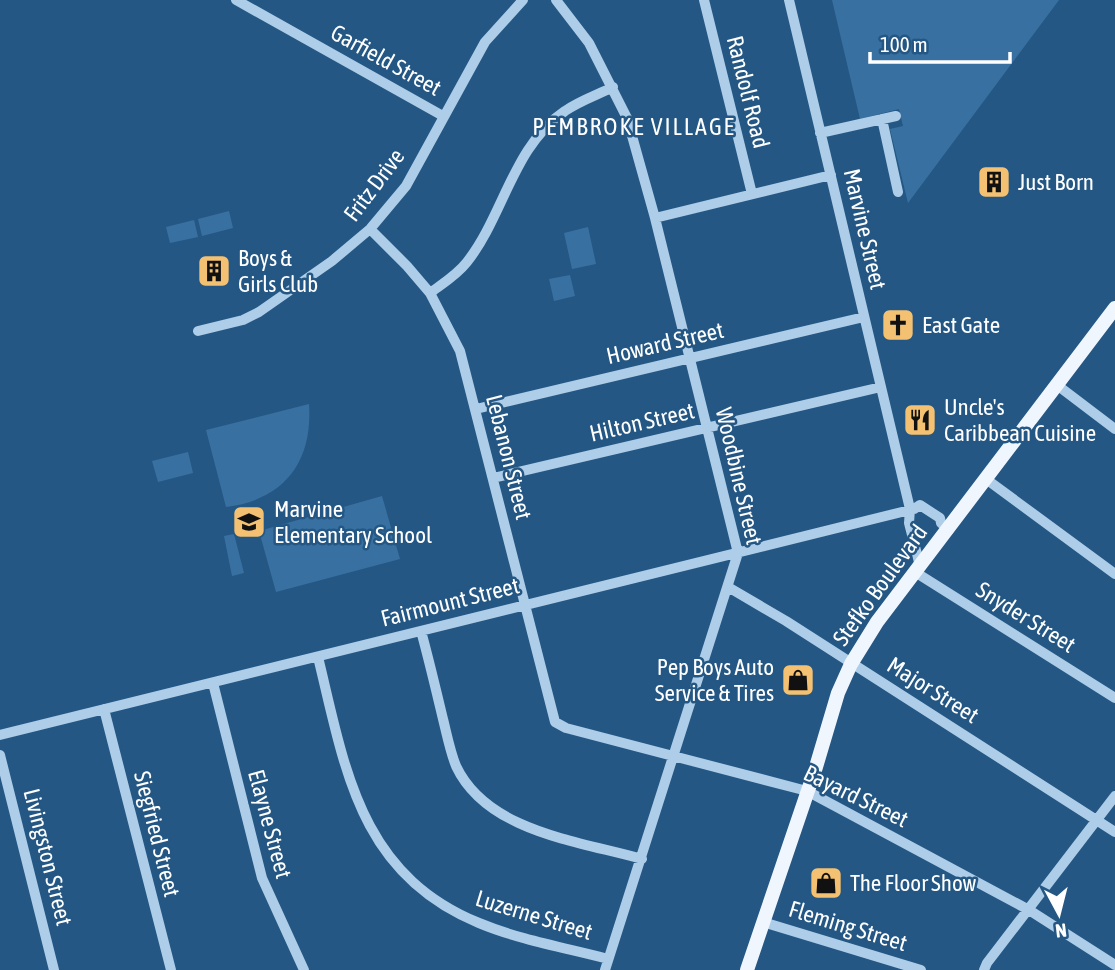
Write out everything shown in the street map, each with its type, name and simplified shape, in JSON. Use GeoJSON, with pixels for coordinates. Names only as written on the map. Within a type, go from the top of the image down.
{"type":"FeatureCollection","features":[{"type":"Feature","properties":{"kind":"main road","name":"Stefko Boulevard"},"geometry":{"type":"LineString","coordinates":[[747,970],[838,693],[851,664],[877,622],[918,569],[945,527],[986,479],[1115,308]]}},
{"type":"Feature","properties":{"kind":"street","name":"Garfield Street"},"geometry":{"type":"LineString","coordinates":[[236,0],[443,116]]}},
{"type":"Feature","properties":{"kind":"street","name":"Fritz Drive"},"geometry":{"type":"LineString","coordinates":[[198,331],[243,320],[259,312],[332,261],[370,229],[406,186],[485,42],[523,0]]}},
{"type":"Feature","properties":{"kind":"street","name":"Woodbine Street"},"geometry":{"type":"LineString","coordinates":[[556,0],[586,37],[628,118],[738,553],[607,965]]}},
{"type":"Feature","properties":{"kind":"street","name":"Randolf Road"},"geometry":{"type":"LineString","coordinates":[[704,0],[751,194]]}},
{"type":"Feature","properties":{"kind":"street","name":"Marvine Street"},"geometry":{"type":"LineString","coordinates":[[789,0],[912,509],[909,523],[918,569]]}},
{"type":"Feature","properties":{"kind":"street"},"geometry":{"type":"LineString","coordinates":[[430,293],[456,273],[470,257],[493,220],[523,157],[544,129],[566,110],[613,87]]}},
{"type":"Feature","properties":{"kind":"street"},"geometry":{"type":"LineString","coordinates":[[820,133],[896,116]]}},
{"type":"Feature","properties":{"kind":"street"},"geometry":{"type":"LineString","coordinates":[[882,119],[898,192]]}},
{"type":"Feature","properties":{"kind":"street"},"geometry":{"type":"LineString","coordinates":[[655,218],[831,175]]}},
{"type":"Feature","properties":{"kind":"street","name":"Lebanon Street"},"geometry":{"type":"LineString","coordinates":[[370,229],[407,265],[430,293],[460,351],[555,722]]}},
{"type":"Feature","properties":{"kind":"street","name":"Howard Street"},"geometry":{"type":"LineString","coordinates":[[476,409],[864,317]]}},
{"type":"Feature","properties":{"kind":"street"},"geometry":{"type":"LineString","coordinates":[[1057,385],[1115,429]]}},
{"type":"Feature","properties":{"kind":"street","name":"Hilton Street"},"geometry":{"type":"LineString","coordinates":[[493,478],[881,387]]}},
{"type":"Feature","properties":{"kind":"street"},"geometry":{"type":"LineString","coordinates":[[986,479],[1115,574]]}},
{"type":"Feature","properties":{"kind":"street"},"geometry":{"type":"LineString","coordinates":[[912,509],[920,505],[940,518],[945,527]]}},
{"type":"Feature","properties":{"kind":"street","name":"Fairmount Street"},"geometry":{"type":"LineString","coordinates":[[0,735],[912,509]]}},
{"type":"Feature","properties":{"kind":"street","name":"Snyder Street"},"geometry":{"type":"LineString","coordinates":[[918,569],[1115,698]]}},
{"type":"Feature","properties":{"kind":"street","name":"Major Street"},"geometry":{"type":"LineString","coordinates":[[728,587],[786,621],[1115,832]]}},
{"type":"Feature","properties":{"kind":"street"},"geometry":{"type":"LineString","coordinates":[[421,631],[453,758],[466,783],[477,796],[493,809],[525,827],[642,859]]}},
{"type":"Feature","properties":{"kind":"street","name":"Luzerne Street"},"geometry":{"type":"LineString","coordinates":[[318,657],[352,790],[373,832],[404,872],[441,903],[476,922],[607,965]]}},
{"type":"Feature","properties":{"kind":"street","name":"Elayne Street"},"geometry":{"type":"LineString","coordinates":[[212,683],[262,878],[304,970]]}},
{"type":"Feature","properties":{"kind":"street","name":"Siegfried Street"},"geometry":{"type":"LineString","coordinates":[[104,709],[170,970]]}},
{"type":"Feature","properties":{"kind":"street","name":"Bayard Street"},"geometry":{"type":"LineString","coordinates":[[555,722],[566,728],[807,791],[1029,910],[1115,965]]}},
{"type":"Feature","properties":{"kind":"street","name":"Livingston Street"},"geometry":{"type":"LineString","coordinates":[[0,755],[54,970]]}},
{"type":"Feature","properties":{"kind":"street"},"geometry":{"type":"LineString","coordinates":[[984,970],[1115,796]]}},
{"type":"Feature","properties":{"kind":"street","name":"Fleming Street"},"geometry":{"type":"LineString","coordinates":[[763,922],[921,970]]}},
{"type":"Feature","properties":{"kind":"shaded area"},"geometry":{"type":"Polygon","coordinates":[[[832,0],[1059,0],[908,203],[890,129],[903,126],[899,109],[860,119],[832,0]]]}},
{"type":"Feature","properties":{"kind":"shaded area"},"geometry":{"type":"Polygon","coordinates":[[[229,211],[233,228],[202,236],[198,219],[229,211]]]}},
{"type":"Feature","properties":{"kind":"shaded area"},"geometry":{"type":"Polygon","coordinates":[[[194,220],[198,237],[170,243],[166,227],[194,220]]]}},
{"type":"Feature","properties":{"kind":"shaded area"},"geometry":{"type":"Polygon","coordinates":[[[588,227],[596,264],[572,269],[564,233],[588,227]]]}},
{"type":"Feature","properties":{"kind":"shaded area"},"geometry":{"type":"Polygon","coordinates":[[[570,275],[575,296],[554,301],[549,279],[570,275]]]}},
{"type":"Feature","properties":{"kind":"shaded area"},"geometry":{"type":"Polygon","coordinates":[[[309,404],[306,444],[291,475],[279,487],[264,496],[226,507],[206,430],[309,404]]]}},
{"type":"Feature","properties":{"kind":"shaded area"},"geometry":{"type":"Polygon","coordinates":[[[188,452],[193,473],[158,482],[152,461],[188,452]]]}},
{"type":"Feature","properties":{"kind":"shaded area"},"geometry":{"type":"Polygon","coordinates":[[[382,496],[400,559],[276,592],[259,531],[382,496]]]}},
{"type":"Feature","properties":{"kind":"shaded area"},"geometry":{"type":"Polygon","coordinates":[[[234,534],[244,573],[232,576],[224,536],[234,534]]]}},
{"type":"Feature","properties":{"kind":"place","name":"Just Born"},"geometry":{"type":"Point","coordinates":[994,182]}},
{"type":"Feature","properties":{"kind":"place","name":"Boys & Girls Club"},"geometry":{"type":"Point","coordinates":[214,271]}},
{"type":"Feature","properties":{"kind":"place","name":"East Gate"},"geometry":{"type":"Point","coordinates":[898,325]}},
{"type":"Feature","properties":{"kind":"place","name":"Uncle's Caribbean Cuisine"},"geometry":{"type":"Point","coordinates":[920,420]}},
{"type":"Feature","properties":{"kind":"place","name":"Marvine Elementary School"},"geometry":{"type":"Point","coordinates":[249,522]}},
{"type":"Feature","properties":{"kind":"place","name":"Pep Boys Auto Service & Tires"},"geometry":{"type":"Point","coordinates":[798,680]}},
{"type":"Feature","properties":{"kind":"place","name":"The Floor Show"},"geometry":{"type":"Point","coordinates":[826,883]}},
{"type":"Feature","properties":{"kind":"district","name":"PEMBROKE VILLAGE"},"geometry":{"type":"Point","coordinates":[634,127]}}]}
